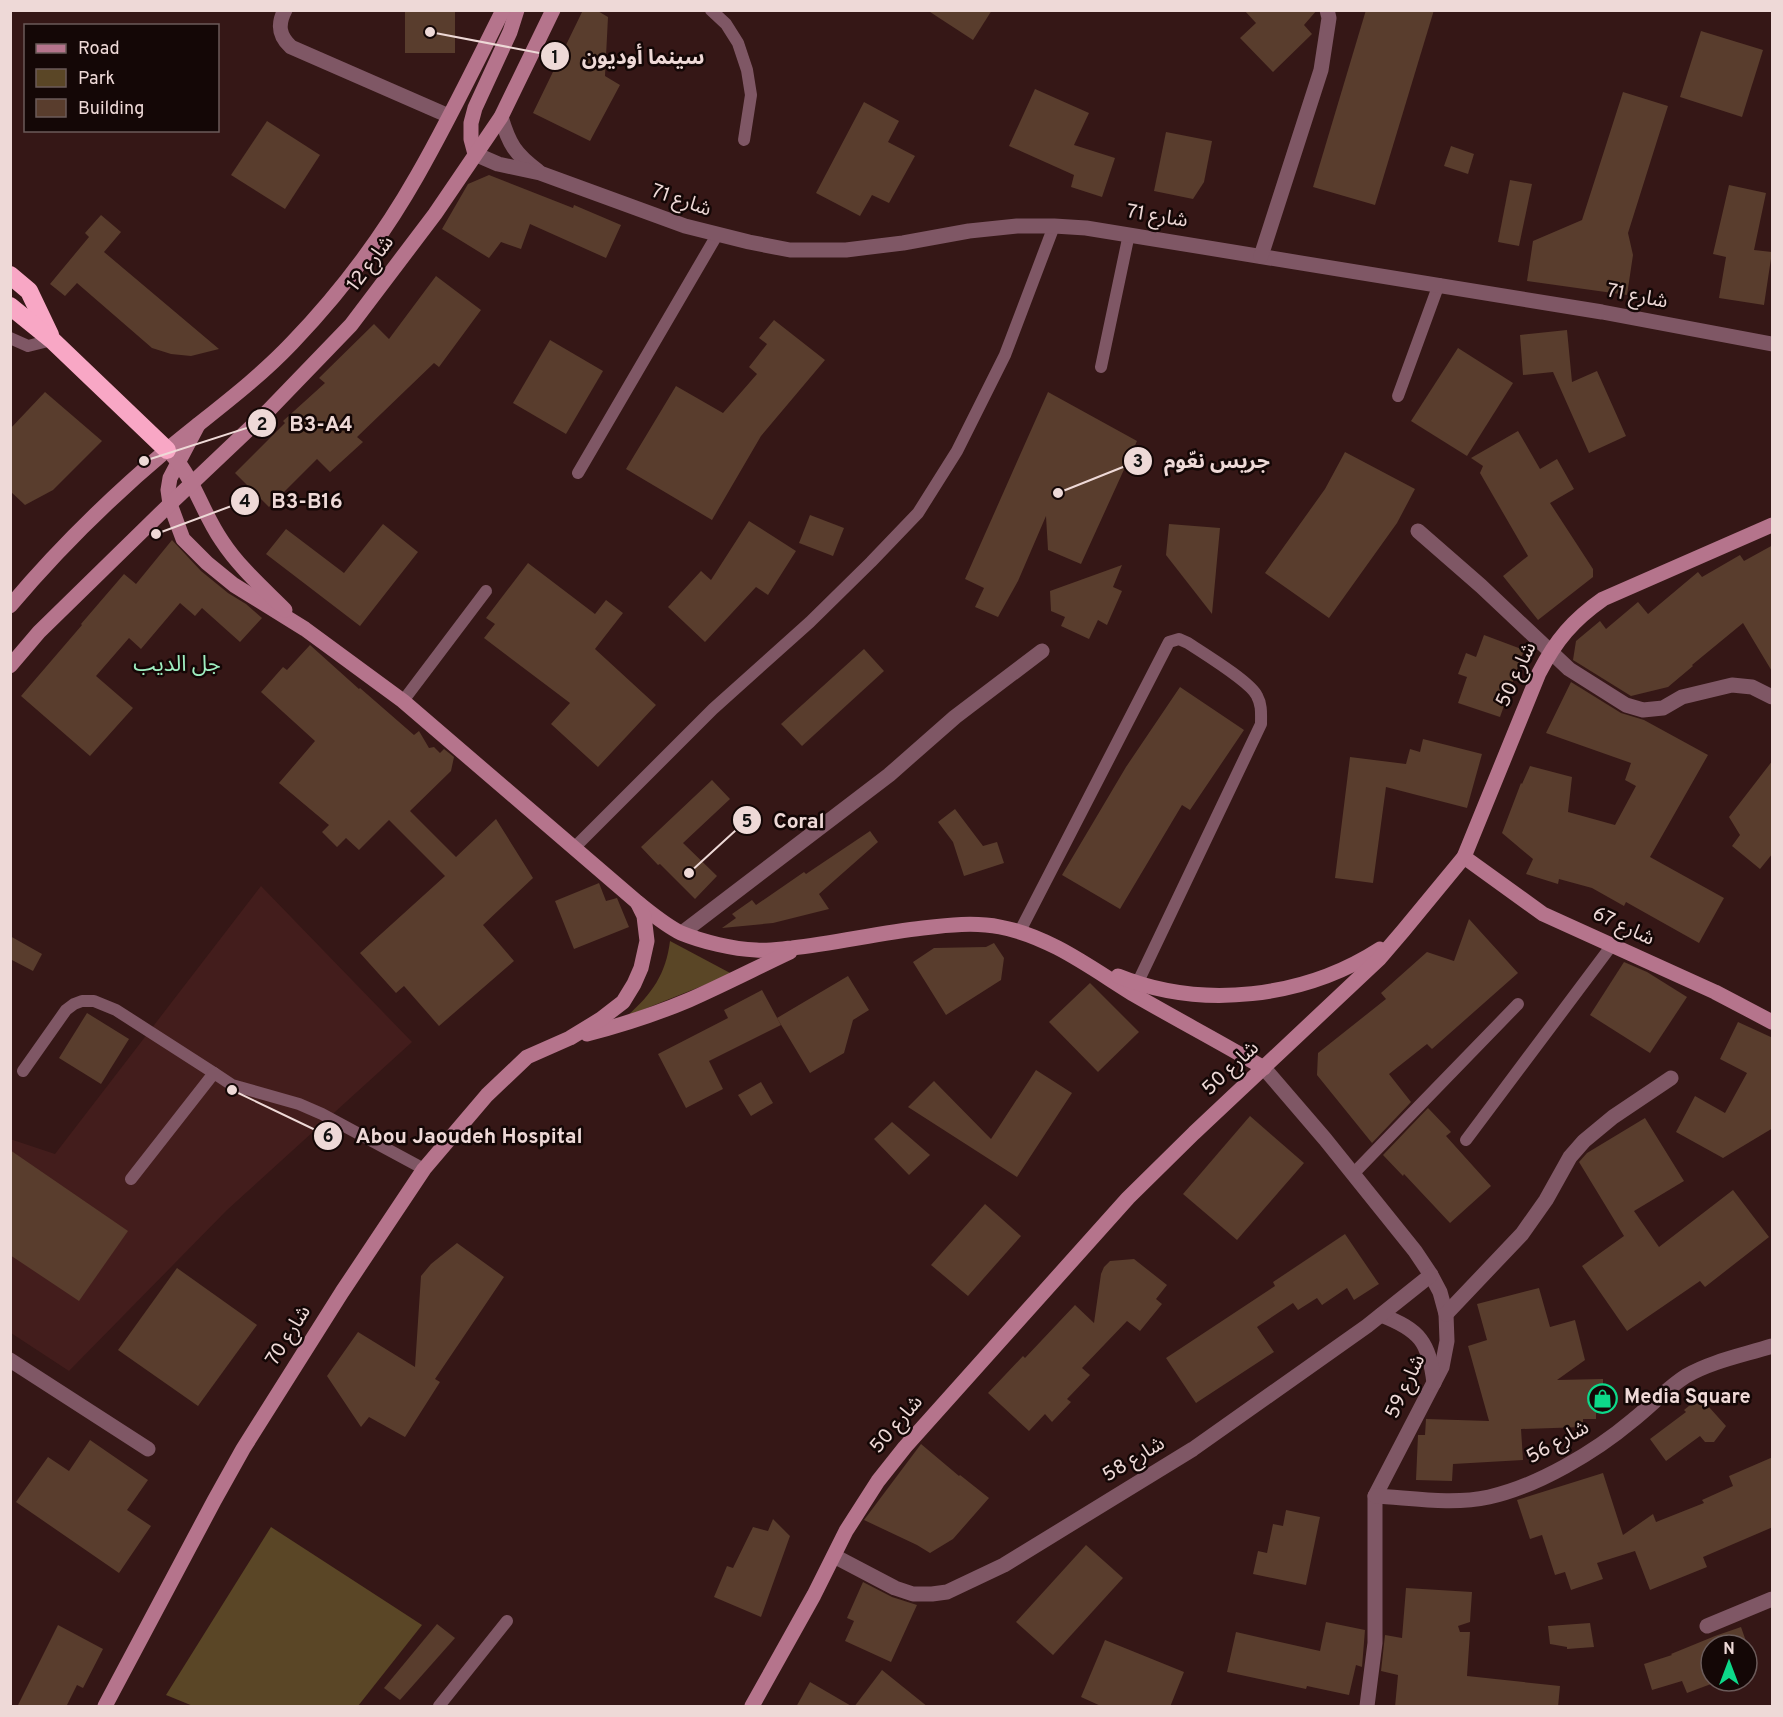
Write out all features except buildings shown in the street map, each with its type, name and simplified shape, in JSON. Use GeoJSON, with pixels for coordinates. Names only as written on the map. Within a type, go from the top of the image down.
{"type":"FeatureCollection","features":[{"type":"Feature","properties":{"kind":"highway"},"geometry":{"type":"LineString","coordinates":[[10,275],[29,291],[47,335]]}},
{"type":"Feature","properties":{"kind":"highway"},"geometry":{"type":"LineString","coordinates":[[10,306],[47,335],[173,456]]}},
{"type":"Feature","properties":{"kind":"street"},"geometry":{"type":"LineString","coordinates":[[285,10],[280,19],[280,26],[283,38],[291,47],[449,116]]}},
{"type":"Feature","properties":{"kind":"street","name":"شارع 12"},"geometry":{"type":"LineString","coordinates":[[10,606],[89,519],[173,456],[198,425],[241,391],[283,351],[337,291],[379,236],[417,177],[503,10]]}},
{"type":"Feature","properties":{"kind":"street"},"geometry":{"type":"LineString","coordinates":[[475,154],[471,139],[471,123],[475,108],[510,32],[517,10]]}},
{"type":"Feature","properties":{"kind":"street","name":"شارع 12"},"geometry":{"type":"LineString","coordinates":[[10,666],[39,632],[268,411],[351,325],[435,214],[501,117],[553,10]]}},
{"type":"Feature","properties":{"kind":"street"},"geometry":{"type":"LineString","coordinates":[[1261,256],[1321,70],[1329,18],[1327,10]]}},
{"type":"Feature","properties":{"kind":"street","name":"شارع 71"},"geometry":{"type":"LineString","coordinates":[[501,117],[508,140],[522,159],[540,173]]}},
{"type":"Feature","properties":{"kind":"street","name":"شارع 71"},"geometry":{"type":"LineString","coordinates":[[475,154],[498,164],[540,173],[685,226],[790,250],[846,250],[969,231],[1017,226],[1054,226],[1129,234],[1439,284],[1773,345]]}},
{"type":"Feature","properties":{"kind":"street"},"geometry":{"type":"LineString","coordinates":[[173,456],[192,484],[205,514],[222,542],[243,567],[304,629]]}},
{"type":"Feature","properties":{"kind":"street"},"geometry":{"type":"LineString","coordinates":[[173,456],[168,490],[170,504],[183,539],[207,563],[234,585],[304,629],[403,701],[636,902],[667,925],[682,933],[717,944],[743,949],[772,950],[948,925],[997,926],[1020,931],[1080,961],[1264,1068]]}},
{"type":"Feature","properties":{"kind":"street","name":"شارع 50"},"geometry":{"type":"LineString","coordinates":[[752,1707],[814,1595],[846,1531],[878,1481],[904,1447],[1128,1198],[1379,959],[1464,857],[1539,673],[1549,652],[1574,621],[1603,598],[1773,525]]}},
{"type":"Feature","properties":{"kind":"street"},"geometry":{"type":"LineString","coordinates":[[1418,531],[1481,586],[1569,669],[1626,705],[1643,710],[1663,708],[1682,696],[1732,685],[1752,687],[1773,697]]}},
{"type":"Feature","properties":{"kind":"street"},"geometry":{"type":"LineString","coordinates":[[682,933],[889,775],[955,717],[1042,651]]}},
{"type":"Feature","properties":{"kind":"street","name":"شارع 67"},"geometry":{"type":"LineString","coordinates":[[1464,857],[1544,914],[1715,992],[1773,1022]]}},
{"type":"Feature","properties":{"kind":"street"},"geometry":{"type":"LineString","coordinates":[[570,1038],[615,1009],[623,1002],[634,984],[641,968],[647,941],[644,916],[636,902]]}},
{"type":"Feature","properties":{"kind":"street"},"geometry":{"type":"LineString","coordinates":[[1080,961],[1152,988],[1194,994],[1248,994],[1312,981],[1346,968],[1384,947],[1403,931]]}},
{"type":"Feature","properties":{"kind":"street"},"geometry":{"type":"LineString","coordinates":[[570,1038],[615,1026],[692,999],[804,947]]}},
{"type":"Feature","properties":{"kind":"street","name":"شارع 70"},"geometry":{"type":"LineString","coordinates":[[110,1705],[243,1449],[342,1292],[424,1169],[473,1111],[515,1068],[540,1050],[570,1038]]}},
{"type":"Feature","properties":{"kind":"street","name":"شارع 59"},"geometry":{"type":"LineString","coordinates":[[1264,1068],[1415,1251],[1440,1293],[1446,1314],[1447,1341],[1442,1367],[1375,1496],[1375,1643],[1366,1707]]}},
{"type":"Feature","properties":{"kind":"street"},"geometry":{"type":"LineString","coordinates":[[1446,1314],[1522,1233],[1546,1200],[1570,1157],[1584,1141],[1612,1117],[1671,1078]]}},
{"type":"Feature","properties":{"kind":"street","name":"شارع 58"},"geometry":{"type":"LineString","coordinates":[[834,1556],[895,1588],[914,1594],[947,1592],[1004,1565],[1192,1449],[1382,1315],[1431,1275]]}},
{"type":"Feature","properties":{"kind":"street"},"geometry":{"type":"LineString","coordinates":[[1382,1315],[1411,1329],[1422,1340],[1429,1354],[1434,1384]]}},
{"type":"Feature","properties":{"kind":"street","name":"شارع 56"},"geometry":{"type":"LineString","coordinates":[[1375,1496],[1466,1501],[1512,1489],[1556,1471],[1596,1447],[1632,1421],[1686,1376],[1709,1365],[1773,1346]]}},
{"type":"Feature","properties":{"kind":"street"},"geometry":{"type":"LineString","coordinates":[[10,1360],[148,1449]]}},
{"type":"Feature","properties":{"kind":"street"},"geometry":{"type":"LineString","coordinates":[[1707,1626],[1773,1599]]}},
{"type":"Feature","properties":{"kind":"lane"},"geometry":{"type":"LineString","coordinates":[[711,10],[726,24],[738,43],[747,70],[751,95],[744,141]]}},
{"type":"Feature","properties":{"kind":"lane"},"geometry":{"type":"LineString","coordinates":[[574,848],[713,709],[810,622],[918,513],[957,451],[1005,355],[1054,226]]}},
{"type":"Feature","properties":{"kind":"lane"},"geometry":{"type":"LineString","coordinates":[[1101,367],[1129,234]]}},
{"type":"Feature","properties":{"kind":"lane"},"geometry":{"type":"LineString","coordinates":[[578,473],[717,235]]}},
{"type":"Feature","properties":{"kind":"lane"},"geometry":{"type":"LineString","coordinates":[[1398,396],[1439,284]]}},
{"type":"Feature","properties":{"kind":"lane"},"geometry":{"type":"LineString","coordinates":[[10,338],[28,346],[47,335]]}},
{"type":"Feature","properties":{"kind":"lane"},"geometry":{"type":"LineString","coordinates":[[403,701],[486,591]]}},
{"type":"Feature","properties":{"kind":"lane"},"geometry":{"type":"LineString","coordinates":[[1020,931],[1168,642],[1179,639],[1188,643],[1257,694],[1261,707],[1261,724],[1137,984]]}},
{"type":"Feature","properties":{"kind":"lane"},"geometry":{"type":"LineString","coordinates":[[1466,1140],[1612,945]]}},
{"type":"Feature","properties":{"kind":"lane"},"geometry":{"type":"LineString","coordinates":[[23,1071],[66,1010],[82,1001],[94,1001],[116,1010],[232,1085],[299,1104],[424,1169]]}},
{"type":"Feature","properties":{"kind":"lane"},"geometry":{"type":"LineString","coordinates":[[1353,1174],[1518,1004]]}},
{"type":"Feature","properties":{"kind":"lane"},"geometry":{"type":"LineString","coordinates":[[131,1179],[214,1073]]}},
{"type":"Feature","properties":{"kind":"lane"},"geometry":{"type":"LineString","coordinates":[[439,1707],[507,1622]]}},
{"type":"Feature","properties":{"kind":"shaded area"},"geometry":{"type":"Polygon","coordinates":[[[261,886],[412,1042],[227,1210],[69,1371],[11,1333],[10,1139],[55,1154],[261,886]]]}},
{"type":"Feature","properties":{"kind":"green space"},"geometry":{"type":"Polygon","coordinates":[[[670,941],[732,974],[627,1016],[644,1000],[656,983],[665,964],[670,941]]]}},
{"type":"Feature","properties":{"kind":"green space"},"geometry":{"type":"Polygon","coordinates":[[[271,1527],[422,1625],[358,1706],[193,1706],[166,1695],[271,1527]]]}},
{"type":"Feature","properties":{"kind":"place","name":"سينما أوديون"},"geometry":{"type":"Point","coordinates":[430,32]}},
{"type":"Feature","properties":{"kind":"place","name":"B3-A4"},"geometry":{"type":"Point","coordinates":[144,461]}},
{"type":"Feature","properties":{"kind":"place","name":"جريس نعّوم"},"geometry":{"type":"Point","coordinates":[1058,493]}},
{"type":"Feature","properties":{"kind":"place","name":"B3-B16"},"geometry":{"type":"Point","coordinates":[156,534]}},
{"type":"Feature","properties":{"kind":"place","name":"Coral"},"geometry":{"type":"Point","coordinates":[689,873]}},
{"type":"Feature","properties":{"kind":"place","name":"Abou Jaoudeh Hospital"},"geometry":{"type":"Point","coordinates":[232,1090]}},
{"type":"Feature","properties":{"kind":"place","name":"Media Square"},"geometry":{"type":"Point","coordinates":[1603,1398]}},
{"type":"Feature","properties":{"kind":"district","name":"جل الديب"},"geometry":{"type":"Point","coordinates":[177,665]}}]}
